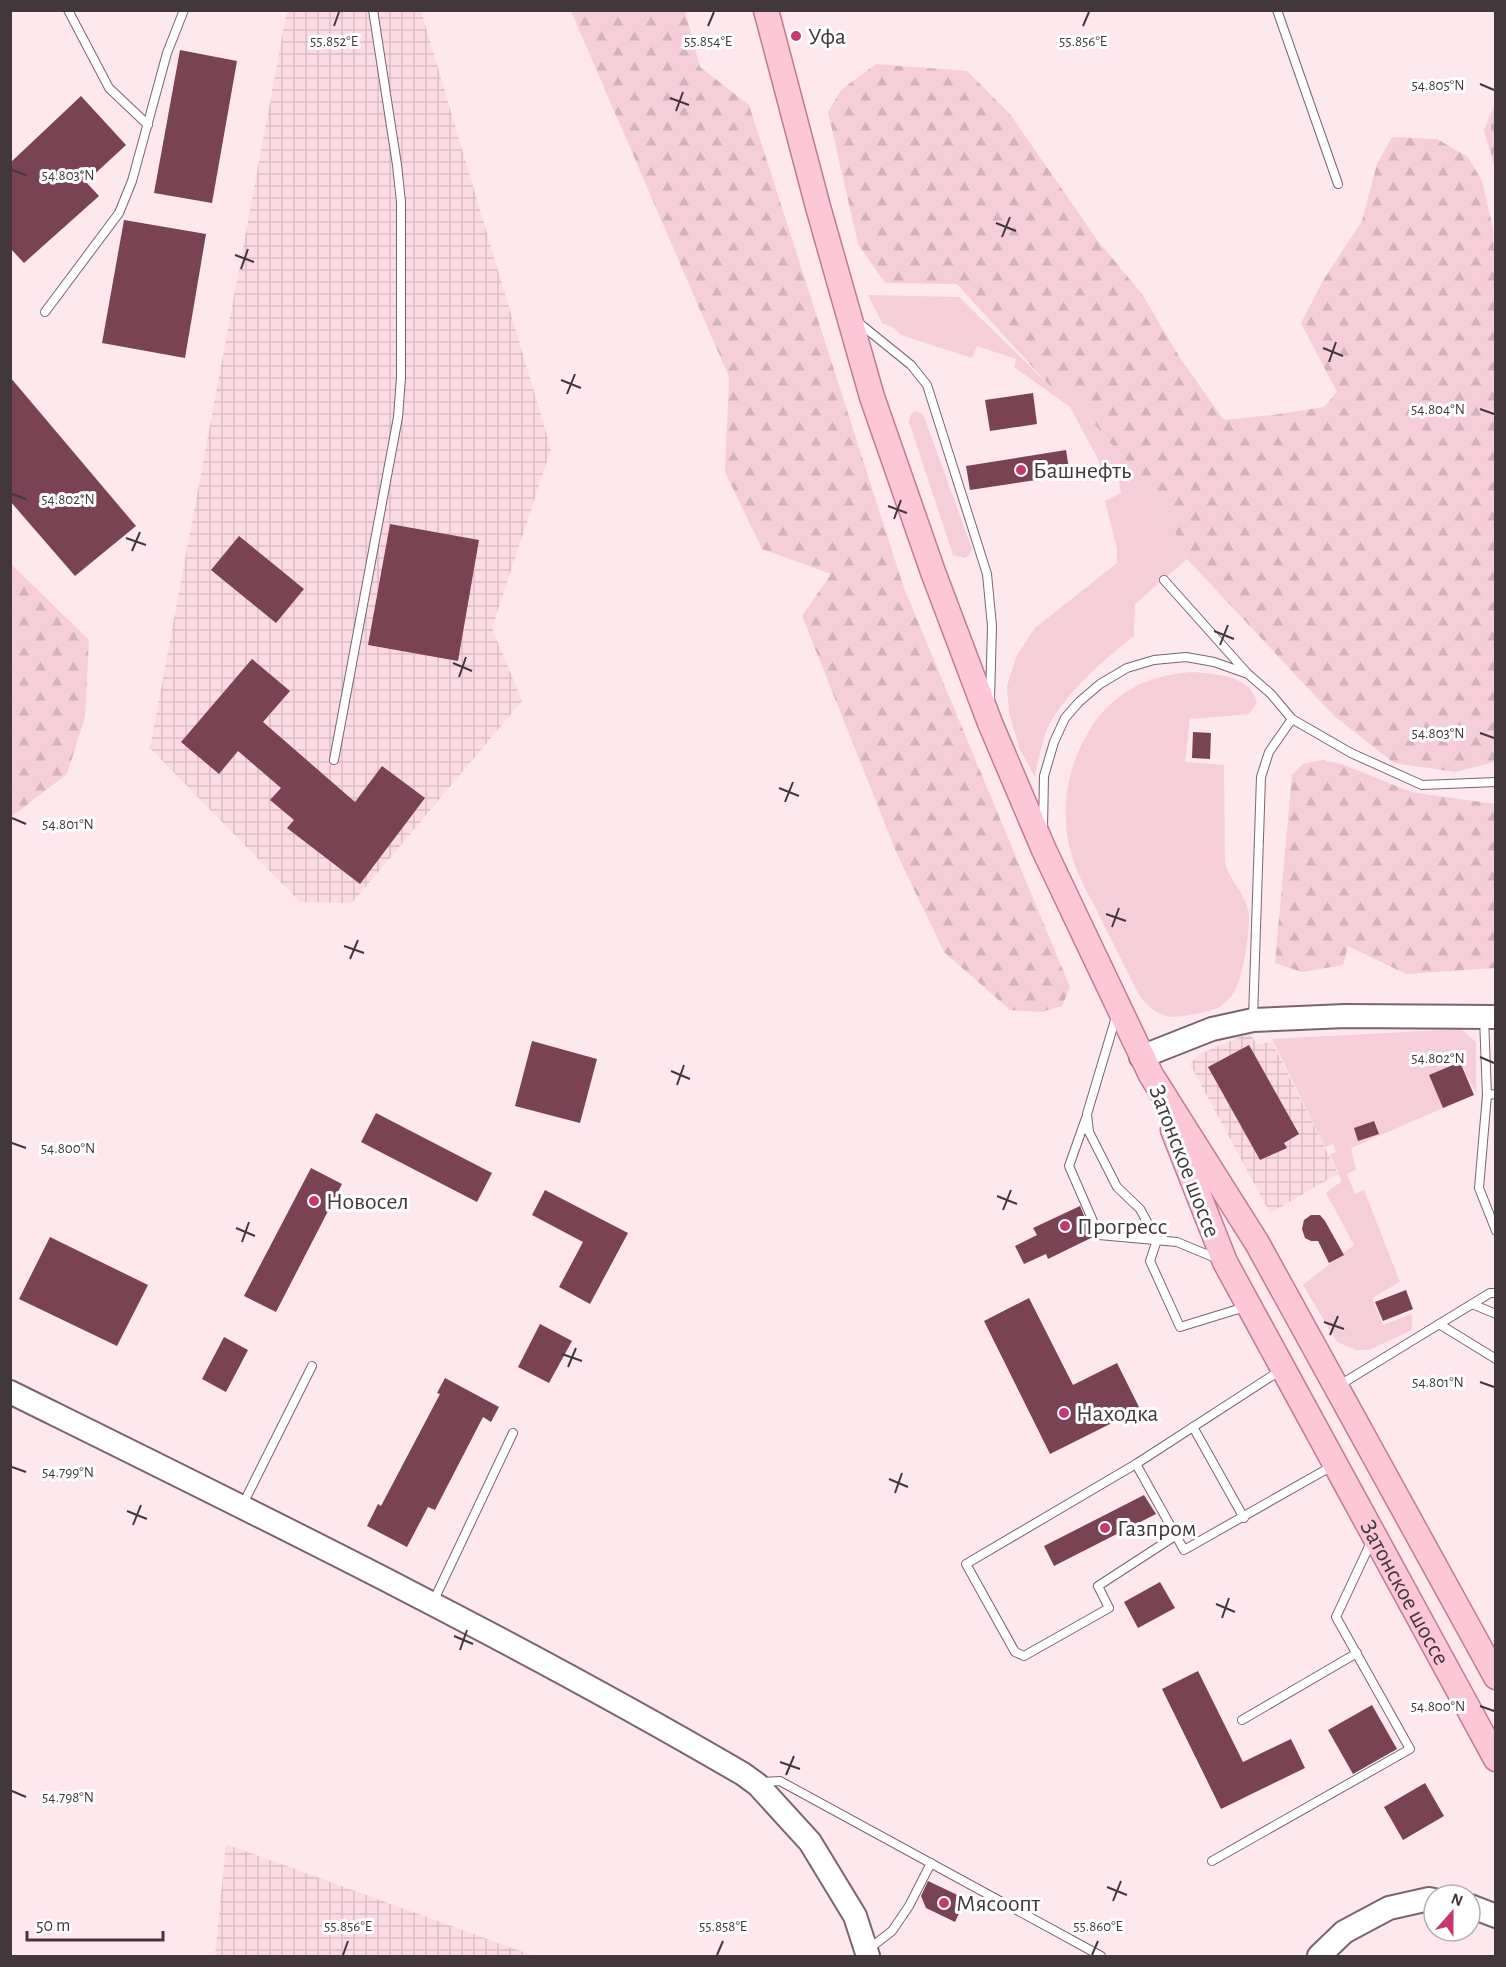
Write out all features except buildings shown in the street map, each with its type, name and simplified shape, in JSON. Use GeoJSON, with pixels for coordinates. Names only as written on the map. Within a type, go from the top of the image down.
{"type":"FeatureCollection","features":[{"type":"Feature","properties":{"kind":"main road"},"geometry":{"type":"LineString","coordinates":[[766,10],[848,315],[896,468],[933,572],[990,723],[1044,850],[1146,1066]]}},
{"type":"Feature","properties":{"kind":"main road","name":"Затонское шоссе"},"geometry":{"type":"LineString","coordinates":[[1146,1066],[1225,1262],[1496,1759]]}},
{"type":"Feature","properties":{"kind":"main road","name":"Затонское шоссе"},"geometry":{"type":"LineString","coordinates":[[1146,1066],[1257,1242],[1493,1671]]}},
{"type":"Feature","properties":{"kind":"street"},"geometry":{"type":"LineString","coordinates":[[1146,1066],[1212,1029],[1253,1020],[1345,1016],[1490,1017]]}},
{"type":"Feature","properties":{"kind":"street"},"geometry":{"type":"LineString","coordinates":[[10,1392],[242,1507],[638,1712],[754,1782],[810,1842],[855,1916],[867,1954]]}},
{"type":"Feature","properties":{"kind":"street"},"geometry":{"type":"LineString","coordinates":[[1319,1956],[1344,1932],[1389,1908],[1422,1901]]}},
{"type":"Feature","properties":{"kind":"lane"},"geometry":{"type":"LineString","coordinates":[[68,10],[109,88],[148,125]]}},
{"type":"Feature","properties":{"kind":"lane"},"geometry":{"type":"LineString","coordinates":[[45,312],[119,213],[132,181],[167,53],[184,10]]}},
{"type":"Feature","properties":{"kind":"lane"},"geometry":{"type":"LineString","coordinates":[[334,760],[398,417],[401,378],[400,202],[397,165],[373,10]]}},
{"type":"Feature","properties":{"kind":"lane"},"geometry":{"type":"LineString","coordinates":[[1277,10],[1338,184]]}},
{"type":"Feature","properties":{"kind":"lane"},"geometry":{"type":"LineString","coordinates":[[848,315],[911,365],[927,385],[987,573],[992,626],[990,723]]}},
{"type":"Feature","properties":{"kind":"lane"},"geometry":{"type":"LineString","coordinates":[[1164,580],[1248,674],[1271,694],[1292,719],[1351,753],[1422,786],[1496,782]]}},
{"type":"Feature","properties":{"kind":"lane"},"geometry":{"type":"LineString","coordinates":[[1044,850],[1044,776],[1054,742],[1065,718],[1079,702],[1127,668],[1154,660],[1186,657],[1214,662],[1248,674]]}},
{"type":"Feature","properties":{"kind":"lane"},"geometry":{"type":"LineString","coordinates":[[1253,1020],[1261,777],[1269,752],[1292,719]]}},
{"type":"Feature","properties":{"kind":"lane"},"geometry":{"type":"LineString","coordinates":[[1119,1010],[1069,1166],[1099,1235],[1177,1242],[1225,1262]]}},
{"type":"Feature","properties":{"kind":"lane"},"geometry":{"type":"LineString","coordinates":[[1490,1017],[1491,1094],[1479,1188],[1496,1231]]}},
{"type":"Feature","properties":{"kind":"lane"},"geometry":{"type":"LineString","coordinates":[[1087,1114],[1089,1132],[1117,1187],[1140,1209],[1157,1240],[1150,1261],[1180,1327],[1249,1306]]}},
{"type":"Feature","properties":{"kind":"lane"},"geometry":{"type":"LineString","coordinates":[[1337,1387],[1490,1293],[1496,1293]]}},
{"type":"Feature","properties":{"kind":"lane"},"geometry":{"type":"LineString","coordinates":[[1472,1304],[1496,1314]]}},
{"type":"Feature","properties":{"kind":"lane"},"geometry":{"type":"LineString","coordinates":[[1439,1324],[1496,1359]]}},
{"type":"Feature","properties":{"kind":"lane"},"geometry":{"type":"LineString","coordinates":[[242,1507],[312,1365]]}},
{"type":"Feature","properties":{"kind":"lane"},"geometry":{"type":"LineString","coordinates":[[1175,1536],[1098,1586],[1109,1608],[1024,1656],[1015,1652],[966,1564],[1136,1464],[1283,1369]]}},
{"type":"Feature","properties":{"kind":"lane"},"geometry":{"type":"LineString","coordinates":[[1193,1427],[1244,1518]]}},
{"type":"Feature","properties":{"kind":"lane"},"geometry":{"type":"LineString","coordinates":[[432,1605],[513,1432]]}},
{"type":"Feature","properties":{"kind":"lane"},"geometry":{"type":"LineString","coordinates":[[1136,1464],[1184,1550],[1335,1465]]}},
{"type":"Feature","properties":{"kind":"lane"},"geometry":{"type":"LineString","coordinates":[[1212,1861],[1410,1749],[1336,1617],[1374,1537]]}},
{"type":"Feature","properties":{"kind":"lane"},"geometry":{"type":"LineString","coordinates":[[1242,1720],[1357,1653]]}},
{"type":"Feature","properties":{"kind":"lane"},"geometry":{"type":"LineString","coordinates":[[754,1782],[780,1781],[1101,1956]]}},
{"type":"Feature","properties":{"kind":"lane"},"geometry":{"type":"LineString","coordinates":[[867,1954],[891,1931],[909,1906],[931,1863]]}},
{"type":"Feature","properties":{"kind":"shaded area"},"geometry":{"type":"Polygon","coordinates":[[[287,11],[421,11],[551,449],[492,628],[522,701],[352,903],[300,902],[150,748],[287,11]]]}},
{"type":"Feature","properties":{"kind":"shaded area"},"geometry":{"type":"Polygon","coordinates":[[[1249,1033],[1257,1044],[1272,1042],[1338,1174],[1270,1213],[1190,1064],[1200,1054],[1249,1033]]]}},
{"type":"Feature","properties":{"kind":"shaded area"},"geometry":{"type":"Polygon","coordinates":[[[226,1844],[534,1956],[215,1956],[226,1844]]]}},
{"type":"Feature","properties":{"kind":"green space"},"geometry":{"type":"Polygon","coordinates":[[[571,11],[685,11],[700,67],[749,105],[904,588],[1070,987],[1062,1006],[1041,1012],[1010,1010],[944,952],[897,854],[802,616],[831,574],[762,549],[725,472],[729,377],[571,11]]]}},
{"type":"Feature","properties":{"kind":"green space"},"geometry":{"type":"Polygon","coordinates":[[[876,64],[967,71],[1010,114],[1098,241],[1142,294],[1180,358],[1224,420],[1324,407],[1337,392],[1301,323],[1324,279],[1362,221],[1377,164],[1392,137],[1437,139],[1468,157],[1482,181],[1493,228],[1495,274],[1495,762],[1455,772],[1394,763],[1334,716],[1187,559],[1158,495],[1105,437],[1070,394],[1049,385],[957,284],[885,283],[858,244],[828,112],[841,90],[876,64]]]}},
{"type":"Feature","properties":{"kind":"green space"},"geometry":{"type":"Polygon","coordinates":[[[1496,103],[1495,169],[1484,130],[1496,103]]]}},
{"type":"Feature","properties":{"kind":"green space"},"geometry":{"type":"Polygon","coordinates":[[[868,295],[959,297],[1049,385],[1070,394],[1105,437],[1158,495],[1187,559],[1135,604],[1134,636],[1097,667],[1062,705],[1046,732],[1035,777],[1020,750],[1009,713],[1007,686],[1017,655],[1035,628],[1117,563],[1117,549],[1105,501],[1121,493],[1116,464],[1100,467],[1070,407],[1014,367],[1016,359],[977,346],[972,358],[901,335],[894,328],[882,323],[868,295]]]}},
{"type":"Feature","properties":{"kind":"green space"},"geometry":{"type":"Polygon","coordinates":[[[916,411],[923,414],[972,549],[965,558],[953,555],[909,422],[911,414],[916,411]]]}},
{"type":"Feature","properties":{"kind":"green space"},"geometry":{"type":"Polygon","coordinates":[[[11,564],[89,640],[85,717],[67,774],[11,817],[11,564]]]}},
{"type":"Feature","properties":{"kind":"green space"},"geometry":{"type":"Polygon","coordinates":[[[1192,672],[1221,675],[1240,681],[1253,693],[1257,702],[1249,714],[1190,719],[1185,762],[1224,765],[1225,864],[1246,903],[1249,926],[1242,968],[1232,996],[1215,1009],[1171,1017],[1154,1010],[1138,993],[1082,882],[1067,833],[1066,796],[1082,743],[1101,713],[1123,694],[1148,681],[1192,672]]]}},
{"type":"Feature","properties":{"kind":"green space"},"geometry":{"type":"Polygon","coordinates":[[[1322,760],[1342,764],[1411,792],[1495,804],[1495,968],[1406,974],[1348,946],[1343,965],[1302,972],[1275,963],[1292,775],[1303,764],[1322,760]]]}},
{"type":"Feature","properties":{"kind":"green space"},"geometry":{"type":"Polygon","coordinates":[[[1461,1029],[1476,1042],[1476,1093],[1460,1062],[1429,1075],[1443,1108],[1351,1148],[1356,1170],[1347,1174],[1355,1194],[1364,1190],[1400,1282],[1372,1298],[1383,1325],[1412,1314],[1412,1330],[1369,1350],[1356,1350],[1337,1342],[1303,1285],[1354,1245],[1326,1193],[1342,1181],[1330,1155],[1336,1152],[1333,1144],[1325,1147],[1272,1039],[1461,1029]]]}},
{"type":"Feature","properties":{"kind":"place","name":"Уфа"},"geometry":{"type":"Point","coordinates":[796,36]}},
{"type":"Feature","properties":{"kind":"place","name":"Башнефть"},"geometry":{"type":"Point","coordinates":[1021,470]}},
{"type":"Feature","properties":{"kind":"place","name":"Новосел"},"geometry":{"type":"Point","coordinates":[314,1201]}},
{"type":"Feature","properties":{"kind":"place","name":"Прогресс"},"geometry":{"type":"Point","coordinates":[1065,1226]}},
{"type":"Feature","properties":{"kind":"place","name":"Находка"},"geometry":{"type":"Point","coordinates":[1064,1413]}},
{"type":"Feature","properties":{"kind":"place","name":"Газпром"},"geometry":{"type":"Point","coordinates":[1105,1528]}},
{"type":"Feature","properties":{"kind":"place","name":"Мясоопт"},"geometry":{"type":"Point","coordinates":[944,1903]}}]}
